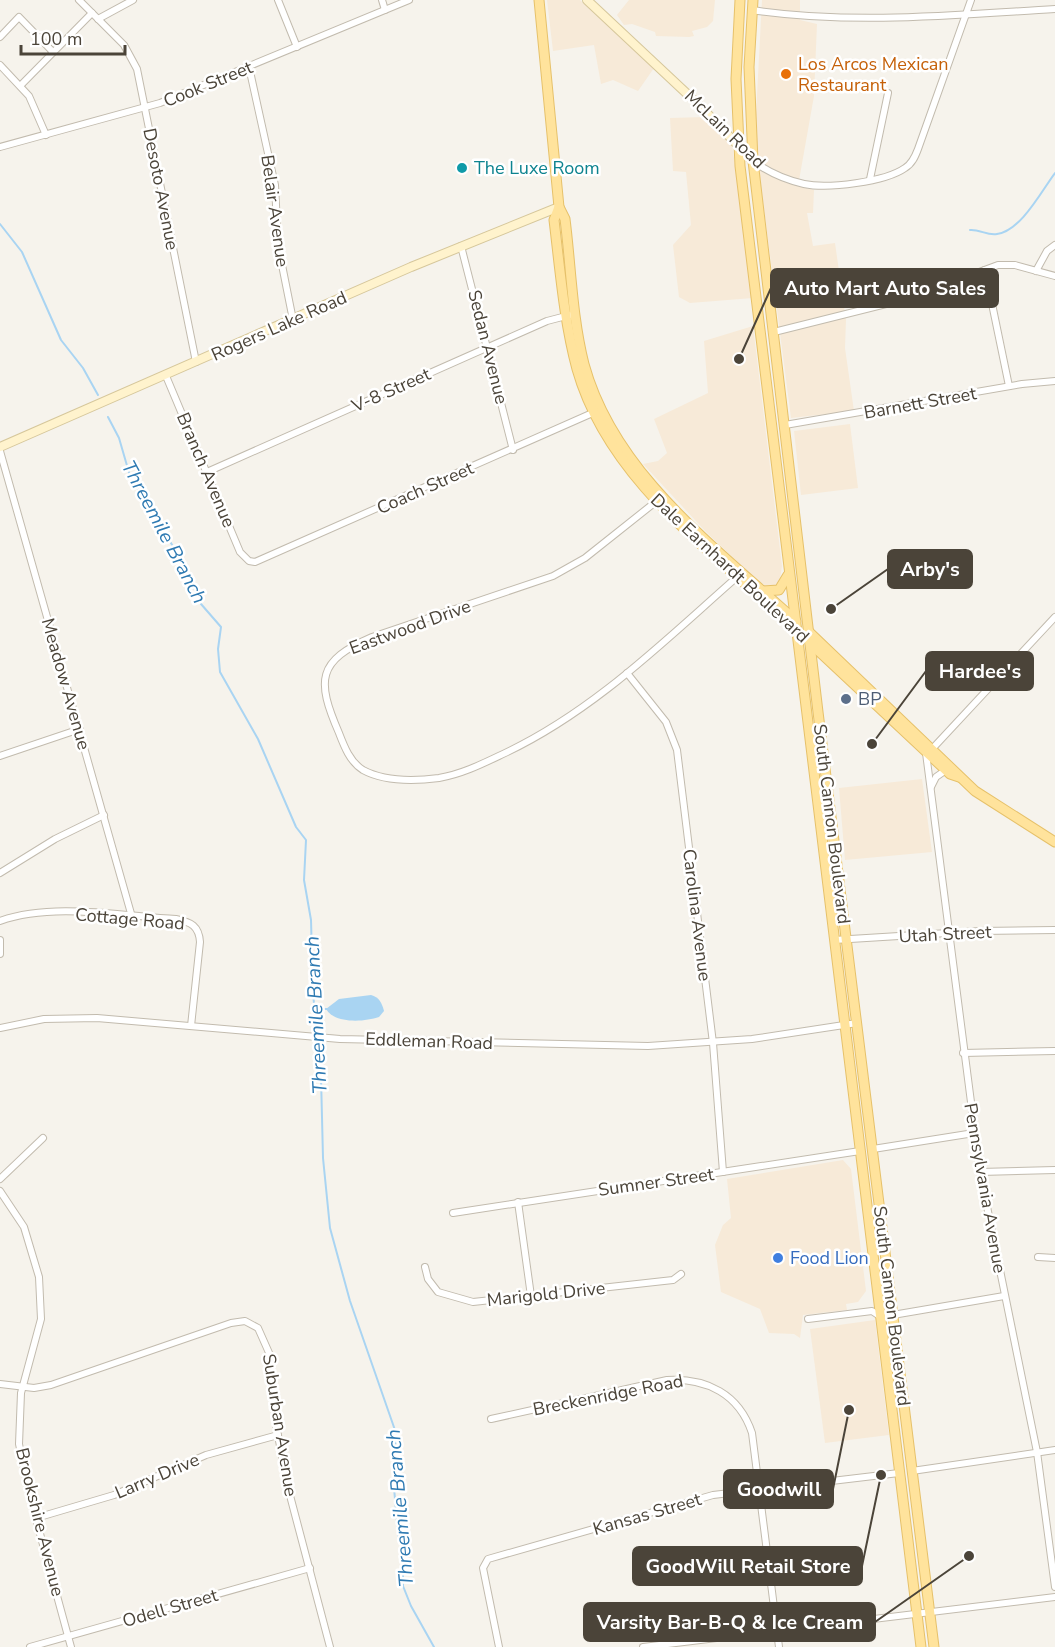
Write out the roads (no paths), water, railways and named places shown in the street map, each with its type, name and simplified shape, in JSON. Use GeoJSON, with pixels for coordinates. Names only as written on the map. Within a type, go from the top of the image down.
{"type":"FeatureCollection","features":[{"type":"Feature","properties":{"kind":"main road","name":"Dale Earnhardt Boulevard"},"geometry":{"type":"LineString","coordinates":[[539,0],[559,207],[564,219],[572,315],[597,411],[660,498],[737,577],[796,625],[809,632],[929,750],[946,770],[959,777],[997,807],[1055,842]]}},
{"type":"Feature","properties":{"kind":"main road","name":"McLain Road"},"geometry":{"type":"LineString","coordinates":[[587,0],[753,161]]}},
{"type":"Feature","properties":{"kind":"main road","name":"South Cannon Boulevard"},"geometry":{"type":"LineString","coordinates":[[740,0],[736,78],[738,144],[921,1647]]}},
{"type":"Feature","properties":{"kind":"main road","name":"South Cannon Boulevard"},"geometry":{"type":"LineString","coordinates":[[753,5],[749,67],[753,161],[934,1647]]}},
{"type":"Feature","properties":{"kind":"main road","name":"Rogers Lake Road"},"geometry":{"type":"LineString","coordinates":[[0,449],[461,246],[559,207]]}},
{"type":"Feature","properties":{"kind":"main road"},"geometry":{"type":"LineString","coordinates":[[766,380],[777,415],[785,425]]}},
{"type":"Feature","properties":{"kind":"main road","name":"Dale Earnhardt Boulevard"},"geometry":{"type":"LineString","coordinates":[[660,498],[764,591],[810,643],[929,750],[956,770],[959,777]]}},
{"type":"Feature","properties":{"kind":"main road"},"geometry":{"type":"LineString","coordinates":[[764,591],[779,590],[789,573]]}},
{"type":"Feature","properties":{"kind":"street","name":"Desoto Avenue"},"geometry":{"type":"LineString","coordinates":[[79,0],[131,56],[145,108],[196,362]]}},
{"type":"Feature","properties":{"kind":"street"},"geometry":{"type":"LineString","coordinates":[[98,19],[133,0]]}},
{"type":"Feature","properties":{"kind":"street"},"geometry":{"type":"LineString","coordinates":[[278,0],[297,47]]}},
{"type":"Feature","properties":{"kind":"street"},"geometry":{"type":"LineString","coordinates":[[382,0],[385,10]]}},
{"type":"Feature","properties":{"kind":"street","name":"Cook Street"},"geometry":{"type":"LineString","coordinates":[[0,147],[145,108],[409,0]]}},
{"type":"Feature","properties":{"kind":"street","name":"McLain Road"},"geometry":{"type":"LineString","coordinates":[[753,161],[766,170],[806,184],[835,185],[870,180],[899,171],[915,157],[971,0]]}},
{"type":"Feature","properties":{"kind":"street"},"geometry":{"type":"LineString","coordinates":[[753,5],[798,15],[862,17],[1055,9]]}},
{"type":"Feature","properties":{"kind":"street"},"geometry":{"type":"LineString","coordinates":[[21,85],[92,13]]}},
{"type":"Feature","properties":{"kind":"street"},"geometry":{"type":"LineString","coordinates":[[0,37],[19,17],[53,52]]}},
{"type":"Feature","properties":{"kind":"street"},"geometry":{"type":"LineString","coordinates":[[0,65],[21,85],[37,110],[46,135]]}},
{"type":"Feature","properties":{"kind":"street","name":"Belair Avenue"},"geometry":{"type":"LineString","coordinates":[[249,67],[275,185],[278,245],[293,320]]}},
{"type":"Feature","properties":{"kind":"street"},"geometry":{"type":"LineString","coordinates":[[870,180],[888,93]]}},
{"type":"Feature","properties":{"kind":"street"},"geometry":{"type":"LineString","coordinates":[[1036,271],[1047,250],[1055,245]]}},
{"type":"Feature","properties":{"kind":"street","name":"Sedan Avenue"},"geometry":{"type":"LineString","coordinates":[[461,246],[513,450]]}},
{"type":"Feature","properties":{"kind":"street"},"geometry":{"type":"LineString","coordinates":[[774,332],[906,299],[1004,265],[1055,276]]}},
{"type":"Feature","properties":{"kind":"street"},"geometry":{"type":"LineString","coordinates":[[985,270],[1009,386]]}},
{"type":"Feature","properties":{"kind":"street","name":"V-8 Street"},"geometry":{"type":"LineString","coordinates":[[207,472],[547,321],[572,315]]}},
{"type":"Feature","properties":{"kind":"street","name":"Branch Avenue"},"geometry":{"type":"LineString","coordinates":[[166,376],[240,552],[249,561]]}},
{"type":"Feature","properties":{"kind":"street","name":"Barnett Street"},"geometry":{"type":"LineString","coordinates":[[785,425],[1009,386],[1055,381]]}},
{"type":"Feature","properties":{"kind":"street","name":"Coach Street"},"geometry":{"type":"LineString","coordinates":[[249,561],[264,559],[597,411]]}},
{"type":"Feature","properties":{"kind":"street","name":"Meadow Avenue"},"geometry":{"type":"LineString","coordinates":[[0,449],[132,917]]}},
{"type":"Feature","properties":{"kind":"street","name":"Eastwood Drive"},"geometry":{"type":"LineString","coordinates":[[660,498],[585,558],[553,576],[351,646],[332,663],[324,689],[329,710],[343,742],[357,765],[382,777],[439,778],[463,772],[521,746],[571,717],[627,673],[737,577]]}},
{"type":"Feature","properties":{"kind":"street"},"geometry":{"type":"LineString","coordinates":[[929,750],[1055,617]]}},
{"type":"Feature","properties":{"kind":"street","name":"Carolina Avenue"},"geometry":{"type":"LineString","coordinates":[[627,673],[666,722],[677,750],[713,1043],[723,1172]]}},
{"type":"Feature","properties":{"kind":"street"},"geometry":{"type":"LineString","coordinates":[[0,756],[80,729]]}},
{"type":"Feature","properties":{"kind":"street","name":"Pennsylvania Avenue"},"geometry":{"type":"LineString","coordinates":[[929,750],[929,772],[948,934],[963,1029],[963,1053],[974,1133],[1004,1296],[1037,1452],[1055,1587]]}},
{"type":"Feature","properties":{"kind":"street"},"geometry":{"type":"LineString","coordinates":[[931,788],[936,777],[946,770]]}},
{"type":"Feature","properties":{"kind":"street"},"geometry":{"type":"LineString","coordinates":[[0,873],[55,839],[104,815]]}},
{"type":"Feature","properties":{"kind":"street","name":"Cottage Road"},"geometry":{"type":"LineString","coordinates":[[0,921],[22,914],[53,912],[183,921],[198,929],[200,942],[191,1026]]}},
{"type":"Feature","properties":{"kind":"street","name":"Utah Street"},"geometry":{"type":"LineString","coordinates":[[834,940],[1055,930]]}},
{"type":"Feature","properties":{"kind":"street"},"geometry":{"type":"LineString","coordinates":[[0,940],[0,954]]}},
{"type":"Feature","properties":{"kind":"street","name":"Eddleman Road"},"geometry":{"type":"LineString","coordinates":[[0,1028],[58,1018],[191,1026],[340,1039],[617,1046],[713,1043],[857,1023]]}},
{"type":"Feature","properties":{"kind":"street"},"geometry":{"type":"LineString","coordinates":[[963,1053],[1055,1051]]}},
{"type":"Feature","properties":{"kind":"street"},"geometry":{"type":"LineString","coordinates":[[873,1149],[974,1133]]}},
{"type":"Feature","properties":{"kind":"street"},"geometry":{"type":"LineString","coordinates":[[0,1179],[42,1138]]}},
{"type":"Feature","properties":{"kind":"street","name":"Sumner Street"},"geometry":{"type":"LineString","coordinates":[[453,1214],[518,1202],[860,1151]]}},
{"type":"Feature","properties":{"kind":"street"},"geometry":{"type":"LineString","coordinates":[[980,1172],[1055,1170]]}},
{"type":"Feature","properties":{"kind":"street","name":"Brookshire Avenue"},"geometry":{"type":"LineString","coordinates":[[0,1191],[24,1227],[39,1276],[41,1318],[23,1386],[19,1413],[19,1443],[36,1518],[71,1647]]}},
{"type":"Feature","properties":{"kind":"street"},"geometry":{"type":"LineString","coordinates":[[518,1202],[531,1296]]}},
{"type":"Feature","properties":{"kind":"street"},"geometry":{"type":"LineString","coordinates":[[1038,1257],[1055,1258]]}},
{"type":"Feature","properties":{"kind":"street","name":"Marigold Drive"},"geometry":{"type":"LineString","coordinates":[[425,1267],[428,1279],[438,1292],[473,1302],[673,1280],[681,1274]]}},
{"type":"Feature","properties":{"kind":"street"},"geometry":{"type":"LineString","coordinates":[[808,1320],[872,1311],[881,1317],[1004,1296]]}},
{"type":"Feature","properties":{"kind":"street","name":"Suburban Avenue"},"geometry":{"type":"LineString","coordinates":[[0,1384],[51,1385],[231,1323],[245,1321],[258,1328],[270,1355],[278,1435],[288,1488],[330,1647]]}},
{"type":"Feature","properties":{"kind":"street","name":"Breckenridge Road"},"geometry":{"type":"LineString","coordinates":[[491,1419],[668,1380],[694,1380],[726,1393],[742,1410],[752,1432],[760,1489]]}},
{"type":"Feature","properties":{"kind":"street","name":"Larry Drive"},"geometry":{"type":"LineString","coordinates":[[36,1518],[114,1496],[207,1455],[278,1435]]}},
{"type":"Feature","properties":{"kind":"street"},"geometry":{"type":"LineString","coordinates":[[912,1471],[1055,1450]]}},
{"type":"Feature","properties":{"kind":"street","name":"Kansas Street"},"geometry":{"type":"LineString","coordinates":[[499,1647],[483,1568],[488,1559],[705,1498],[760,1489],[899,1473]]}},
{"type":"Feature","properties":{"kind":"street"},"geometry":{"type":"LineString","coordinates":[[760,1489],[779,1647]]}},
{"type":"Feature","properties":{"kind":"street","name":"Odell Street"},"geometry":{"type":"LineString","coordinates":[[30,1647],[310,1568]]}},
{"type":"Feature","properties":{"kind":"street"},"geometry":{"type":"LineString","coordinates":[[643,1647],[1055,1597]]}},
{"type":"Feature","properties":{"kind":"water"},"geometry":{"type":"Polygon","coordinates":[[[371,995],[382,1005],[384,1011],[379,1017],[358,1021],[343,1019],[330,1014],[326,1009],[339,999],[371,995]]]}},
{"type":"Feature","properties":{"kind":"waterway"},"geometry":{"type":"LineString","coordinates":[[970,230],[997,234],[1014,226],[1030,209],[1055,173]]}},
{"type":"Feature","properties":{"kind":"waterway","name":"Threemile Branch"},"geometry":{"type":"LineString","coordinates":[[0,224],[22,252],[61,340],[83,368],[98,395]]}},
{"type":"Feature","properties":{"kind":"waterway","name":"Threemile Branch"},"geometry":{"type":"LineString","coordinates":[[108,417],[119,438],[130,476],[185,566],[201,604],[221,627],[218,649],[220,672],[258,739],[296,827],[306,840],[304,880],[311,920],[313,993],[321,1077],[323,1158],[330,1228],[350,1301],[396,1433],[393,1476],[398,1534],[403,1551],[403,1586],[411,1606],[434,1647]]}},
{"type":"Feature","properties":{"kind":"waterway"},"geometry":{"type":"LineString","coordinates":[[315,1009],[327,1009]]}},
{"type":"Feature","properties":{"kind":"place","name":"Los Arcos Mexican Restaurant"},"geometry":{"type":"Point","coordinates":[786,74]}},
{"type":"Feature","properties":{"kind":"place","name":"The Luxe Room"},"geometry":{"type":"Point","coordinates":[462,168]}},
{"type":"Feature","properties":{"kind":"place","name":"Auto Mart Auto Sales"},"geometry":{"type":"Point","coordinates":[739,359]}},
{"type":"Feature","properties":{"kind":"place","name":"Arby's"},"geometry":{"type":"Point","coordinates":[831,609]}},
{"type":"Feature","properties":{"kind":"place","name":"BP"},"geometry":{"type":"Point","coordinates":[846,699]}},
{"type":"Feature","properties":{"kind":"place","name":"Hardee's"},"geometry":{"type":"Point","coordinates":[872,744]}},
{"type":"Feature","properties":{"kind":"place","name":"Food Lion"},"geometry":{"type":"Point","coordinates":[778,1258]}},
{"type":"Feature","properties":{"kind":"place","name":"Goodwill"},"geometry":{"type":"Point","coordinates":[849,1410]}},
{"type":"Feature","properties":{"kind":"place","name":"GoodWill Retail Store"},"geometry":{"type":"Point","coordinates":[881,1475]}},
{"type":"Feature","properties":{"kind":"place","name":"Varsity Bar-B-Q & Ice Cream"},"geometry":{"type":"Point","coordinates":[969,1556]}}]}
